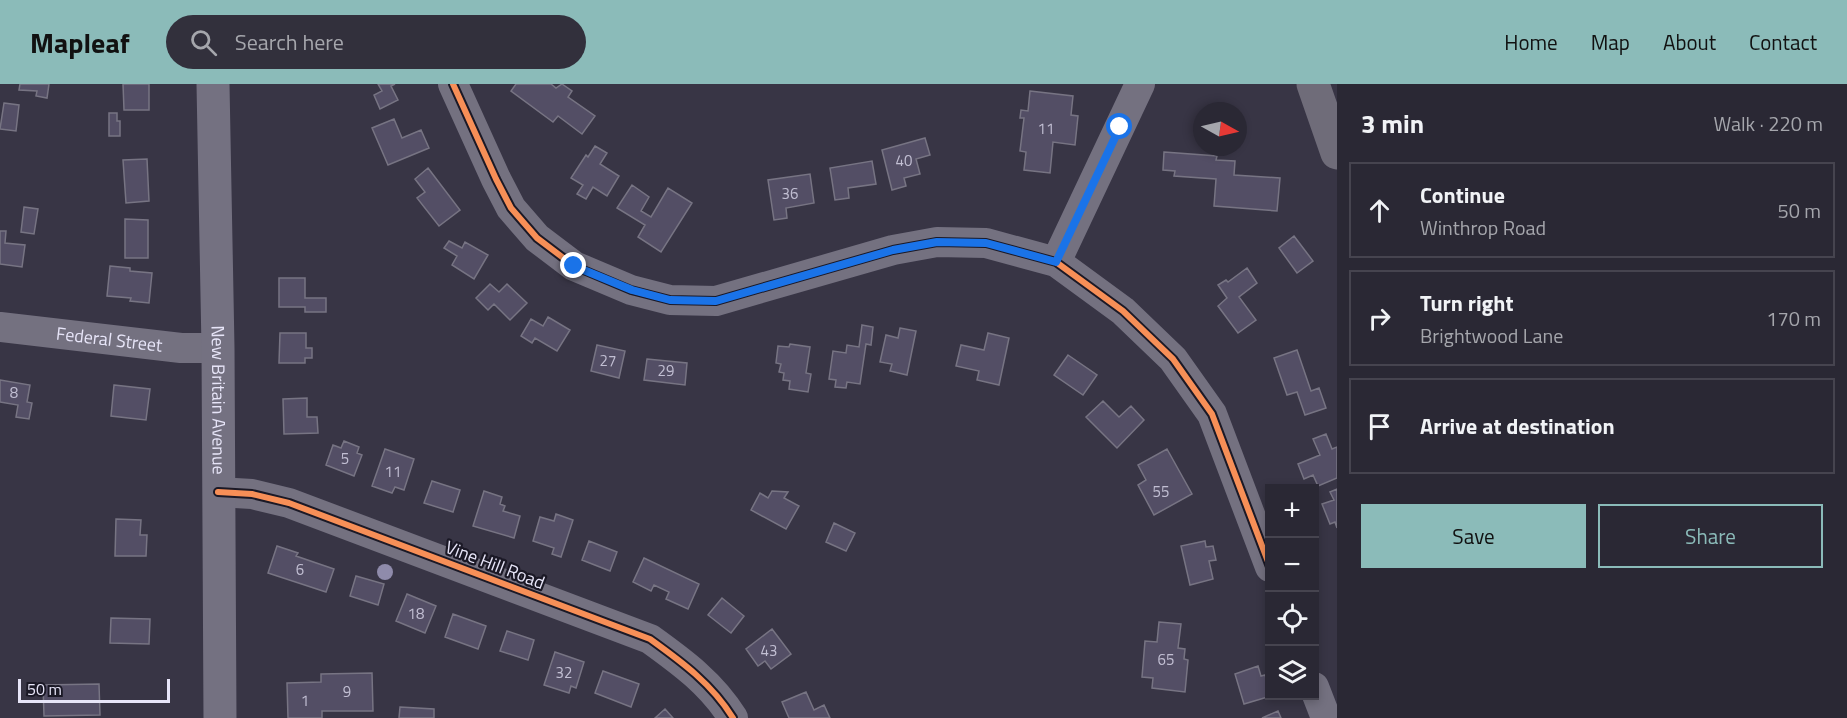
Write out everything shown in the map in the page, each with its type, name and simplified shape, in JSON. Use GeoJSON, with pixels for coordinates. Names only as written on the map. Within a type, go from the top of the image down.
{"type":"FeatureCollection","features":[{"type":"Feature","properties":{"kind":"highway"},"geometry":{"type":"LineString","coordinates":[[1312,84],[1337,153]]}},
{"type":"Feature","properties":{"kind":"main road","name":"New Britain Avenue"},"geometry":{"type":"LineString","coordinates":[[213,84],[218,348],[219,718]]}},
{"type":"Feature","properties":{"kind":"street"},"geometry":{"type":"LineString","coordinates":[[453,84],[496,179],[517,216],[537,238],[574,266],[632,290],[670,300],[716,301],[893,250],[937,242],[986,243],[1056,262],[1123,311],[1173,359],[1212,414],[1265,556]]}},
{"type":"Feature","properties":{"kind":"street"},"geometry":{"type":"LineString","coordinates":[[1056,262],[1140,84]]}},
{"type":"Feature","properties":{"kind":"street","name":"Federal Street"},"geometry":{"type":"LineString","coordinates":[[0,327],[181,348],[218,348]]}},
{"type":"Feature","properties":{"kind":"street","name":"Vine Hill Road"},"geometry":{"type":"LineString","coordinates":[[218,492],[252,494],[289,503],[650,639],[692,670],[722,701],[733,718]]}},
{"type":"Feature","properties":{"kind":"street"},"geometry":{"type":"LineString","coordinates":[[1319,700],[1326,718]]}},
{"type":"Feature","properties":{"kind":"building"},"geometry":{"type":"Polygon","coordinates":[[[20,84],[49,84],[47,98],[36,96],[37,91],[19,90],[20,84]]]}},
{"type":"Feature","properties":{"kind":"building"},"geometry":{"type":"Polygon","coordinates":[[[123,84],[149,84],[149,110],[124,110],[123,84]]]}},
{"type":"Feature","properties":{"kind":"building"},"geometry":{"type":"Polygon","coordinates":[[[378,84],[395,84],[391,86],[398,100],[380,109],[374,95],[382,91],[378,84]]]}},
{"type":"Feature","properties":{"kind":"building"},"geometry":{"type":"Polygon","coordinates":[[[516,84],[551,84],[556,88],[562,84],[572,91],[568,97],[595,116],[582,134],[558,116],[553,122],[511,91],[516,84]]]}},
{"type":"Feature","properties":{"kind":"building"},"geometry":{"type":"Polygon","coordinates":[[[1030,91],[1073,96],[1071,115],[1078,116],[1075,145],[1053,142],[1050,173],[1024,170],[1026,152],[1020,151],[1024,118],[1020,118],[1021,110],[1028,111],[1030,91]]]}},
{"type":"Feature","properties":{"kind":"building"},"geometry":{"type":"Polygon","coordinates":[[[4,103],[19,105],[16,131],[0,129],[4,103]]]}},
{"type":"Feature","properties":{"kind":"building"},"geometry":{"type":"Polygon","coordinates":[[[109,113],[117,113],[117,121],[120,121],[120,136],[109,136],[109,113]]]}},
{"type":"Feature","properties":{"kind":"building"},"geometry":{"type":"Polygon","coordinates":[[[394,119],[402,138],[421,130],[429,148],[388,165],[372,128],[394,119]]]}},
{"type":"Feature","properties":{"kind":"building"},"geometry":{"type":"Polygon","coordinates":[[[925,138],[930,155],[916,159],[920,174],[904,178],[906,186],[892,190],[882,150],[925,138]]]}},
{"type":"Feature","properties":{"kind":"building"},"geometry":{"type":"Polygon","coordinates":[[[595,146],[607,153],[600,164],[619,176],[607,196],[593,187],[586,199],[577,194],[583,185],[571,178],[595,146]]]}},
{"type":"Feature","properties":{"kind":"building"},"geometry":{"type":"Polygon","coordinates":[[[1164,152],[1193,156],[1217,156],[1216,160],[1235,161],[1234,175],[1280,178],[1277,211],[1214,206],[1216,179],[1174,176],[1175,171],[1163,170],[1164,152]]]}},
{"type":"Feature","properties":{"kind":"building"},"geometry":{"type":"Polygon","coordinates":[[[147,159],[149,201],[126,203],[123,160],[147,159]]]}},
{"type":"Feature","properties":{"kind":"building"},"geometry":{"type":"Polygon","coordinates":[[[872,161],[876,184],[848,188],[849,198],[835,200],[830,168],[872,161]]]}},
{"type":"Feature","properties":{"kind":"building"},"geometry":{"type":"Polygon","coordinates":[[[428,168],[460,210],[439,226],[417,198],[425,192],[415,179],[428,168]]]}},
{"type":"Feature","properties":{"kind":"building"},"geometry":{"type":"Polygon","coordinates":[[[810,174],[814,203],[786,208],[787,218],[774,220],[768,180],[810,174]]]}},
{"type":"Feature","properties":{"kind":"building"},"geometry":{"type":"Polygon","coordinates":[[[632,185],[649,197],[641,211],[651,217],[668,188],[692,203],[661,252],[638,237],[645,225],[617,208],[632,185]]]}},
{"type":"Feature","properties":{"kind":"building"},"geometry":{"type":"Polygon","coordinates":[[[24,207],[38,209],[34,234],[21,232],[24,207]]]}},
{"type":"Feature","properties":{"kind":"building"},"geometry":{"type":"Polygon","coordinates":[[[125,219],[148,220],[148,258],[125,258],[125,219]]]}},
{"type":"Feature","properties":{"kind":"building"},"geometry":{"type":"Polygon","coordinates":[[[0,231],[6,231],[5,243],[25,245],[22,267],[0,264],[0,231]]]}},
{"type":"Feature","properties":{"kind":"building"},"geometry":{"type":"Polygon","coordinates":[[[1294,236],[1313,261],[1297,273],[1279,248],[1294,236]]]}},
{"type":"Feature","properties":{"kind":"building"},"geometry":{"type":"Polygon","coordinates":[[[449,241],[462,248],[465,242],[488,255],[474,279],[452,265],[457,256],[444,248],[449,241]]]}},
{"type":"Feature","properties":{"kind":"building"},"geometry":{"type":"Polygon","coordinates":[[[110,266],[152,273],[149,303],[130,301],[131,298],[107,296],[110,266]]]}},
{"type":"Feature","properties":{"kind":"building"},"geometry":{"type":"Polygon","coordinates":[[[1247,268],[1257,283],[1239,297],[1256,320],[1238,333],[1218,306],[1227,298],[1218,285],[1226,280],[1228,282],[1247,268]]]}},
{"type":"Feature","properties":{"kind":"building"},"geometry":{"type":"Polygon","coordinates":[[[279,278],[305,278],[305,298],[326,298],[326,312],[305,312],[305,307],[279,307],[279,278]]]}},
{"type":"Feature","properties":{"kind":"building"},"geometry":{"type":"Polygon","coordinates":[[[490,284],[499,292],[507,284],[527,303],[510,320],[494,304],[488,310],[476,298],[490,284]]]}},
{"type":"Feature","properties":{"kind":"building"},"geometry":{"type":"Polygon","coordinates":[[[548,317],[570,330],[557,351],[535,338],[532,343],[521,336],[531,319],[543,326],[548,317]]]}},
{"type":"Feature","properties":{"kind":"building"},"geometry":{"type":"Polygon","coordinates":[[[862,325],[873,327],[871,345],[866,344],[860,384],[847,382],[846,388],[835,387],[836,380],[829,379],[833,351],[846,353],[847,345],[859,347],[862,325]]]}},
{"type":"Feature","properties":{"kind":"building"},"geometry":{"type":"Polygon","coordinates":[[[900,328],[916,331],[907,375],[890,371],[892,364],[880,362],[886,335],[898,338],[900,328]]]}},
{"type":"Feature","properties":{"kind":"building"},"geometry":{"type":"Polygon","coordinates":[[[280,333],[306,333],[306,348],[312,348],[312,358],[305,358],[305,363],[279,363],[280,333]]]}},
{"type":"Feature","properties":{"kind":"building"},"geometry":{"type":"Polygon","coordinates":[[[988,333],[1009,338],[999,385],[977,380],[979,371],[956,366],[961,345],[984,350],[988,333]]]}},
{"type":"Feature","properties":{"kind":"building"},"geometry":{"type":"Polygon","coordinates":[[[790,344],[810,347],[806,373],[811,374],[808,392],[789,389],[790,381],[783,380],[784,373],[779,372],[781,364],[776,363],[778,346],[789,347],[790,344]]]}},
{"type":"Feature","properties":{"kind":"building"},"geometry":{"type":"Polygon","coordinates":[[[597,345],[625,351],[619,378],[591,371],[597,345]]]}},
{"type":"Feature","properties":{"kind":"building"},"geometry":{"type":"Polygon","coordinates":[[[1297,350],[1311,391],[1319,388],[1326,408],[1305,415],[1297,392],[1287,395],[1274,358],[1297,350]]]}},
{"type":"Feature","properties":{"kind":"building"},"geometry":{"type":"Polygon","coordinates":[[[1068,355],[1097,375],[1083,395],[1054,375],[1068,355]]]}},
{"type":"Feature","properties":{"kind":"building"},"geometry":{"type":"Polygon","coordinates":[[[647,359],[687,363],[685,385],[644,380],[647,359]]]}},
{"type":"Feature","properties":{"kind":"building"},"geometry":{"type":"Polygon","coordinates":[[[0,380],[30,385],[27,402],[32,403],[29,419],[16,417],[18,405],[0,402],[0,380]]]}},
{"type":"Feature","properties":{"kind":"building"},"geometry":{"type":"Polygon","coordinates":[[[114,385],[150,389],[146,420],[111,416],[114,385]]]}},
{"type":"Feature","properties":{"kind":"building"},"geometry":{"type":"Polygon","coordinates":[[[307,398],[307,417],[317,417],[318,433],[284,434],[283,399],[307,398]]]}},
{"type":"Feature","properties":{"kind":"building"},"geometry":{"type":"Polygon","coordinates":[[[1103,401],[1119,417],[1131,406],[1144,420],[1117,448],[1086,417],[1103,401]]]}},
{"type":"Feature","properties":{"kind":"building"},"geometry":{"type":"Polygon","coordinates":[[[1326,434],[1332,449],[1337,447],[1337,478],[1319,486],[1313,475],[1304,479],[1298,464],[1320,455],[1313,439],[1326,434]]]}},
{"type":"Feature","properties":{"kind":"building"},"geometry":{"type":"Polygon","coordinates":[[[344,441],[359,447],[357,453],[362,455],[354,476],[326,465],[333,445],[341,448],[344,441]]]}},
{"type":"Feature","properties":{"kind":"building"},"geometry":{"type":"Polygon","coordinates":[[[385,449],[414,459],[404,490],[395,487],[392,493],[372,486],[385,449]]]}},
{"type":"Feature","properties":{"kind":"building"},"geometry":{"type":"Polygon","coordinates":[[[1167,449],[1192,494],[1154,515],[1138,485],[1146,480],[1138,465],[1167,449]]]}},
{"type":"Feature","properties":{"kind":"building"},"geometry":{"type":"Polygon","coordinates":[[[432,481],[460,490],[453,512],[424,503],[432,481]]]}},
{"type":"Feature","properties":{"kind":"building"},"geometry":{"type":"Polygon","coordinates":[[[1337,489],[1337,528],[1335,522],[1330,524],[1322,504],[1334,500],[1330,492],[1337,489]]]}},
{"type":"Feature","properties":{"kind":"building"},"geometry":{"type":"Polygon","coordinates":[[[484,491],[502,497],[500,504],[505,506],[503,511],[520,516],[514,538],[473,526],[484,491]]]}},
{"type":"Feature","properties":{"kind":"building"},"geometry":{"type":"Polygon","coordinates":[[[772,491],[788,492],[784,498],[799,506],[786,529],[751,510],[760,493],[768,498],[772,491]]]}},
{"type":"Feature","properties":{"kind":"building"},"geometry":{"type":"Polygon","coordinates":[[[556,514],[573,520],[561,557],[552,554],[554,548],[533,541],[540,517],[554,521],[556,514]]]}},
{"type":"Feature","properties":{"kind":"building"},"geometry":{"type":"Polygon","coordinates":[[[116,519],[141,520],[140,535],[147,535],[146,556],[115,556],[116,519]]]}},
{"type":"Feature","properties":{"kind":"building"},"geometry":{"type":"Polygon","coordinates":[[[834,523],[855,533],[846,551],[826,542],[834,523]]]}},
{"type":"Feature","properties":{"kind":"building"},"geometry":{"type":"Polygon","coordinates":[[[589,541],[617,552],[610,571],[582,560],[589,541]]]}},
{"type":"Feature","properties":{"kind":"building"},"geometry":{"type":"Polygon","coordinates":[[[1205,541],[1206,547],[1213,546],[1216,560],[1209,561],[1213,579],[1190,585],[1181,546],[1205,541]]]}},
{"type":"Feature","properties":{"kind":"building"},"geometry":{"type":"Polygon","coordinates":[[[277,546],[298,553],[296,556],[334,569],[326,592],[268,573],[277,546]]]}},
{"type":"Feature","properties":{"kind":"building"},"geometry":{"type":"Polygon","coordinates":[[[644,558],[699,584],[688,609],[666,599],[669,592],[654,585],[651,591],[633,582],[644,558]]]}},
{"type":"Feature","properties":{"kind":"building"},"geometry":{"type":"Polygon","coordinates":[[[356,576],[384,584],[378,605],[350,596],[356,576]]]}},
{"type":"Feature","properties":{"kind":"building"},"geometry":{"type":"Polygon","coordinates":[[[407,594],[436,606],[425,633],[396,621],[407,594]]]}},
{"type":"Feature","properties":{"kind":"building"},"geometry":{"type":"Polygon","coordinates":[[[722,598],[744,616],[731,633],[708,615],[722,598]]]}},
{"type":"Feature","properties":{"kind":"building"},"geometry":{"type":"Polygon","coordinates":[[[453,614],[486,626],[478,649],[445,637],[453,614]]]}},
{"type":"Feature","properties":{"kind":"building"},"geometry":{"type":"Polygon","coordinates":[[[111,618],[150,619],[149,644],[110,643],[111,618]]]}},
{"type":"Feature","properties":{"kind":"building"},"geometry":{"type":"Polygon","coordinates":[[[1159,622],[1181,624],[1178,648],[1185,649],[1184,659],[1188,660],[1185,692],[1152,688],[1153,678],[1142,677],[1145,641],[1157,642],[1159,622]]]}},
{"type":"Feature","properties":{"kind":"building"},"geometry":{"type":"Polygon","coordinates":[[[772,629],[791,654],[771,669],[765,661],[758,666],[746,649],[772,629]]]}},
{"type":"Feature","properties":{"kind":"building"},"geometry":{"type":"Polygon","coordinates":[[[507,631],[534,640],[528,660],[500,651],[507,631]]]}},
{"type":"Feature","properties":{"kind":"building"},"geometry":{"type":"Polygon","coordinates":[[[555,652],[584,662],[576,688],[571,686],[569,693],[544,685],[555,652]]]}},
{"type":"Feature","properties":{"kind":"building"},"geometry":{"type":"Polygon","coordinates":[[[1258,666],[1261,676],[1265,675],[1265,698],[1244,704],[1235,674],[1258,666]]]}},
{"type":"Feature","properties":{"kind":"building"},"geometry":{"type":"Polygon","coordinates":[[[603,671],[639,684],[631,707],[595,693],[603,671]]]}},
{"type":"Feature","properties":{"kind":"building"},"geometry":{"type":"Polygon","coordinates":[[[372,673],[373,711],[322,711],[322,718],[288,718],[287,683],[321,682],[321,674],[372,673]]]}},
{"type":"Feature","properties":{"kind":"building"},"geometry":{"type":"Polygon","coordinates":[[[99,684],[100,715],[44,716],[43,685],[99,684]]]}},
{"type":"Feature","properties":{"kind":"building"},"geometry":{"type":"Polygon","coordinates":[[[806,692],[814,710],[824,705],[830,718],[789,718],[782,702],[806,692]]]}},
{"type":"Feature","properties":{"kind":"building"},"geometry":{"type":"Polygon","coordinates":[[[400,707],[434,709],[434,718],[399,718],[400,707]]]}},
{"type":"Feature","properties":{"kind":"building"},"geometry":{"type":"Polygon","coordinates":[[[665,709],[673,718],[655,718],[665,709]]]}},
{"type":"Feature","properties":{"kind":"building"},"geometry":{"type":"Polygon","coordinates":[[[1278,711],[1281,718],[1262,718],[1278,711]]]}},
{"type":"Feature","properties":{"kind":"cycle path"},"geometry":{"type":"LineString","coordinates":[[453,84],[511,208],[537,238],[574,266],[631,290],[670,300],[716,301],[893,250],[937,242],[986,243],[1056,262],[1123,311],[1173,359],[1212,414],[1265,554]]}},
{"type":"Feature","properties":{"kind":"cycle path"},"geometry":{"type":"LineString","coordinates":[[218,492],[252,494],[289,503],[650,639],[706,684],[733,718]]}},
{"type":"Feature","properties":{"kind":"route"},"geometry":{"type":"LineString","coordinates":[[574,266],[632,290],[670,300],[716,301],[893,250],[937,242],[986,243],[1056,262],[1120,127]]}}]}
